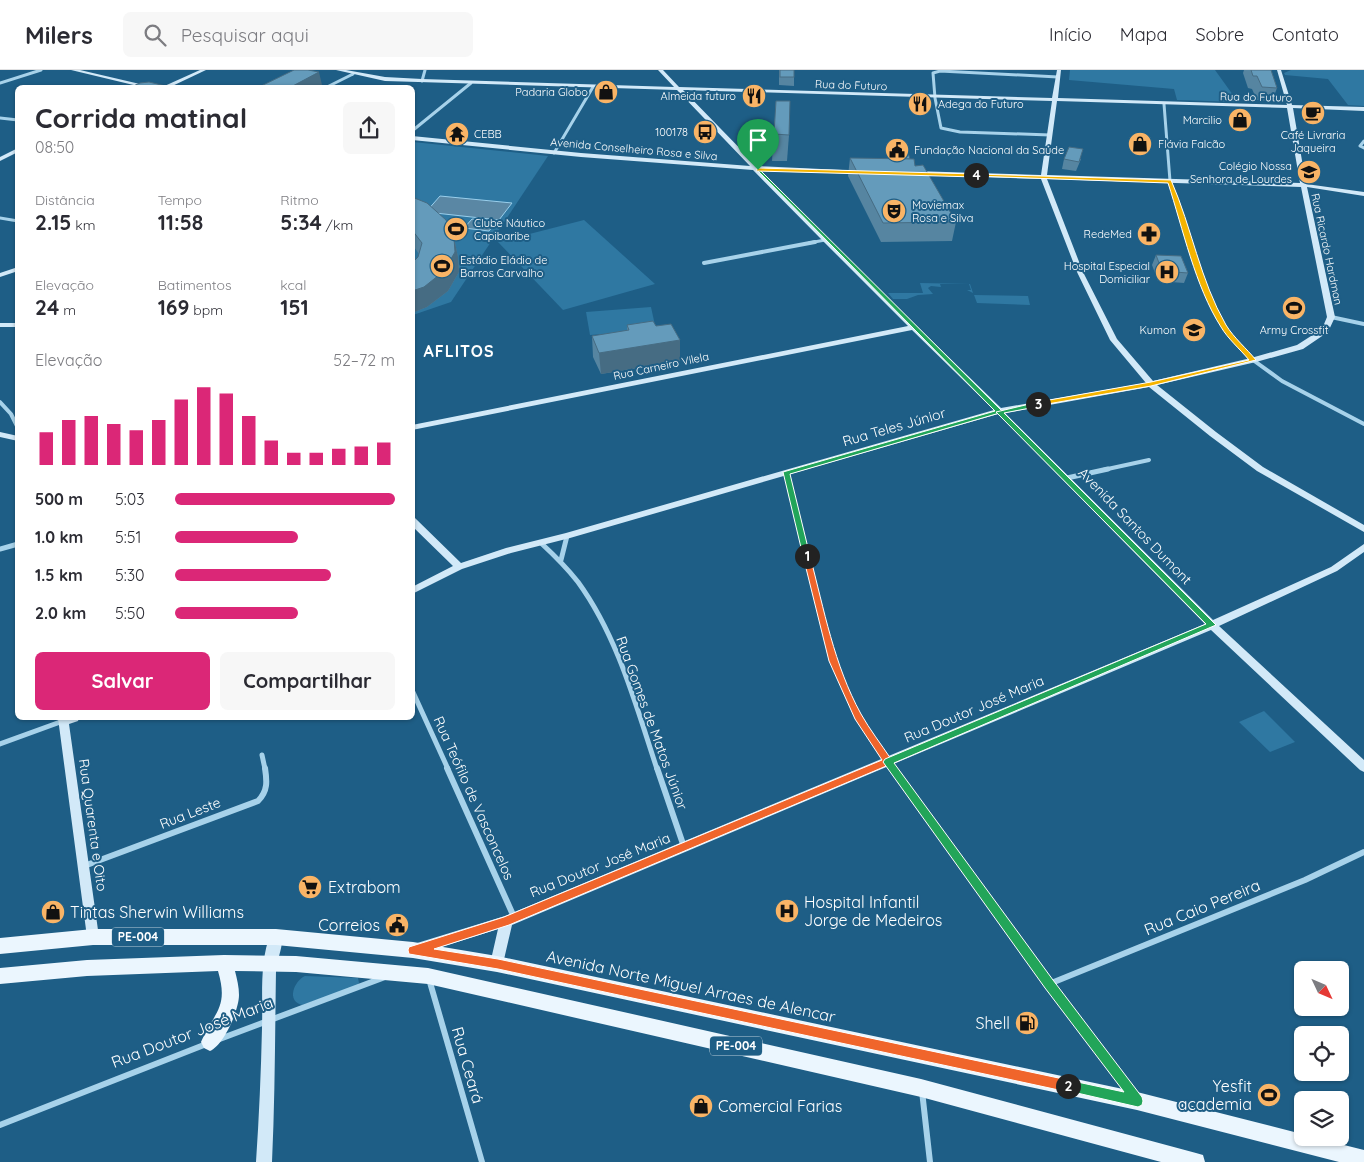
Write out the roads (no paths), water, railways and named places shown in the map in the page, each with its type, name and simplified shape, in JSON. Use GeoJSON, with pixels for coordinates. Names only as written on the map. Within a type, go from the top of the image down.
{"type":"FeatureCollection","features":[{"type":"Feature","properties":{"kind":"main road","name":"Avenida Norte Miguel Arraes de Alencar"},"geometry":{"type":"LineString","coordinates":[[0,946],[93,937],[276,937],[413,950],[498,964],[1138,1101],[1364,1159]]}},
{"type":"Feature","properties":{"kind":"main road","name":"PE-004"},"geometry":{"type":"LineString","coordinates":[[0,976],[87,968],[224,963],[270,964],[428,976],[922,1088],[1196,1162]]}},
{"type":"Feature","properties":{"kind":"main road"},"geometry":{"type":"LineString","coordinates":[[210,1042],[226,1018],[232,1001],[231,984],[224,963]]}},
{"type":"Feature","properties":{"kind":"street"},"geometry":{"type":"LineString","coordinates":[[0,83],[41,70]]}},
{"type":"Feature","properties":{"kind":"street"},"geometry":{"type":"LineString","coordinates":[[73,70],[141,85]]}},
{"type":"Feature","properties":{"kind":"street"},"geometry":{"type":"LineString","coordinates":[[169,85],[204,70]]}},
{"type":"Feature","properties":{"kind":"street","name":"Rua do Futuro"},"geometry":{"type":"LineString","coordinates":[[338,70],[385,79],[472,83],[935,98],[1055,99],[1364,109]]}},
{"type":"Feature","properties":{"kind":"street"},"geometry":{"type":"LineString","coordinates":[[422,81],[424,70]]}},
{"type":"Feature","properties":{"kind":"street","name":"Avenida Santos Dumont"},"geometry":{"type":"LineString","coordinates":[[660,70],[825,240],[1068,478],[1212,625],[1364,767]]}},
{"type":"Feature","properties":{"kind":"street"},"geometry":{"type":"LineString","coordinates":[[1059,70],[1044,178],[1080,272],[1114,340],[1151,384],[1212,434],[1260,469],[1364,529]]}},
{"type":"Feature","properties":{"kind":"street","name":"Rua Ricardo Hardman"},"geometry":{"type":"LineString","coordinates":[[1279,70],[1290,108],[1303,185],[1331,317]]}},
{"type":"Feature","properties":{"kind":"street"},"geometry":{"type":"LineString","coordinates":[[1050,135],[946,130],[939,125],[933,73],[936,71],[1058,77]]}},
{"type":"Feature","properties":{"kind":"street"},"geometry":{"type":"LineString","coordinates":[[331,85],[353,74]]}},
{"type":"Feature","properties":{"kind":"street"},"geometry":{"type":"LineString","coordinates":[[415,128],[472,83]]}},
{"type":"Feature","properties":{"kind":"street"},"geometry":{"type":"LineString","coordinates":[[554,153],[593,87]]}},
{"type":"Feature","properties":{"kind":"street"},"geometry":{"type":"LineString","coordinates":[[1164,104],[1170,181],[1203,284],[1224,328],[1253,360],[1282,381],[1364,424]]}},
{"type":"Feature","properties":{"kind":"street"},"geometry":{"type":"LineString","coordinates":[[0,118],[15,120]]}},
{"type":"Feature","properties":{"kind":"street","name":"Avenida Conselheiro Rosa e Silva"},"geometry":{"type":"LineString","coordinates":[[415,138],[554,153],[758,170],[871,172]]}},
{"type":"Feature","properties":{"kind":"street"},"geometry":{"type":"LineString","coordinates":[[1364,142],[1360,146],[1364,148]]}},
{"type":"Feature","properties":{"kind":"street"},"geometry":{"type":"LineString","coordinates":[[0,159],[15,152]]}},
{"type":"Feature","properties":{"kind":"street"},"geometry":{"type":"LineString","coordinates":[[910,173],[1303,185],[1364,194]]}},
{"type":"Feature","properties":{"kind":"street"},"geometry":{"type":"LineString","coordinates":[[0,218],[15,220]]}},
{"type":"Feature","properties":{"kind":"street"},"geometry":{"type":"LineString","coordinates":[[704,262],[825,240]]}},
{"type":"Feature","properties":{"kind":"street"},"geometry":{"type":"LineString","coordinates":[[0,275],[15,270]]}},
{"type":"Feature","properties":{"kind":"street"},"geometry":{"type":"LineString","coordinates":[[1331,317],[1364,324]]}},
{"type":"Feature","properties":{"kind":"street","name":"Rua Teles Júnior"},"geometry":{"type":"LineString","coordinates":[[415,589],[459,566],[509,550],[566,536],[1000,412],[1151,384],[1300,347],[1325,330],[1331,317]]}},
{"type":"Feature","properties":{"kind":"street"},"geometry":{"type":"LineString","coordinates":[[0,325],[15,325]]}},
{"type":"Feature","properties":{"kind":"street","name":"Rua Carneiro Vilela"},"geometry":{"type":"LineString","coordinates":[[415,427],[915,327]]}},
{"type":"Feature","properties":{"kind":"street"},"geometry":{"type":"LineString","coordinates":[[0,402],[11,414],[15,422]]}},
{"type":"Feature","properties":{"kind":"street"},"geometry":{"type":"LineString","coordinates":[[0,434],[15,439]]}},
{"type":"Feature","properties":{"kind":"street"},"geometry":{"type":"LineString","coordinates":[[1068,478],[1149,460]]}},
{"type":"Feature","properties":{"kind":"street"},"geometry":{"type":"LineString","coordinates":[[786,473],[834,661],[858,717],[888,762],[1049,984],[1138,1101]]}},
{"type":"Feature","properties":{"kind":"street"},"geometry":{"type":"LineString","coordinates":[[415,523],[459,566]]}},
{"type":"Feature","properties":{"kind":"street"},"geometry":{"type":"LineString","coordinates":[[561,560],[566,536]]}},
{"type":"Feature","properties":{"kind":"street","name":"Rua Gomes de Matos Júnior"},"geometry":{"type":"LineString","coordinates":[[541,543],[561,560],[586,592],[607,631],[623,670],[684,847]]}},
{"type":"Feature","properties":{"kind":"street"},"geometry":{"type":"LineString","coordinates":[[0,548],[15,545]]}},
{"type":"Feature","properties":{"kind":"street","name":"Rua Doutor José Maria"},"geometry":{"type":"LineString","coordinates":[[413,950],[510,919],[1212,625],[1334,569],[1364,547]]}},
{"type":"Feature","properties":{"kind":"street","name":"Rua Teófilo de Vasconcelos"},"geometry":{"type":"LineString","coordinates":[[415,697],[510,919]]}},
{"type":"Feature","properties":{"kind":"street"},"geometry":{"type":"LineString","coordinates":[[0,744],[64,720]]}},
{"type":"Feature","properties":{"kind":"street","name":"Rua Quarenta e Oito"},"geometry":{"type":"LineString","coordinates":[[67,720],[93,937]]}},
{"type":"Feature","properties":{"kind":"street","name":"Rua Leste"},"geometry":{"type":"LineString","coordinates":[[84,866],[258,801],[267,793],[268,786],[262,755]]}},
{"type":"Feature","properties":{"kind":"street","name":"Rua Caio Pereira"},"geometry":{"type":"LineString","coordinates":[[1049,984],[1305,880],[1364,852]]}},
{"type":"Feature","properties":{"kind":"street"},"geometry":{"type":"LineString","coordinates":[[498,964],[510,919]]}},
{"type":"Feature","properties":{"kind":"street"},"geometry":{"type":"LineString","coordinates":[[264,1162],[270,964],[276,937]]}},
{"type":"Feature","properties":{"kind":"street","name":"Rua Doutor José Maria"},"geometry":{"type":"LineString","coordinates":[[0,1125],[210,1042],[396,973]]}},
{"type":"Feature","properties":{"kind":"street","name":"Rua Ceará"},"geometry":{"type":"LineString","coordinates":[[428,976],[482,1162]]}},
{"type":"Feature","properties":{"kind":"street"},"geometry":{"type":"LineString","coordinates":[[922,1088],[930,1162]]}},
{"type":"Feature","properties":{"kind":"place","name":"Padaria Globo"},"geometry":{"type":"Point","coordinates":[606,92]}},
{"type":"Feature","properties":{"kind":"place","name":"Almeida futuro"},"geometry":{"type":"Point","coordinates":[754,96]}},
{"type":"Feature","properties":{"kind":"place","name":"Adega do Futuro"},"geometry":{"type":"Point","coordinates":[920,104]}},
{"type":"Feature","properties":{"kind":"place","name":"Café Livraria Jaqueira"},"geometry":{"type":"Point","coordinates":[1313,113]}},
{"type":"Feature","properties":{"kind":"place","name":"Marcilio"},"geometry":{"type":"Point","coordinates":[1240,120]}},
{"type":"Feature","properties":{"kind":"place","name":"100178"},"geometry":{"type":"Point","coordinates":[705,132]}},
{"type":"Feature","properties":{"kind":"place","name":"CEBB"},"geometry":{"type":"Point","coordinates":[457,134]}},
{"type":"Feature","properties":{"kind":"place","name":"Flávia Falcão"},"geometry":{"type":"Point","coordinates":[1140,144]}},
{"type":"Feature","properties":{"kind":"place","name":"Fundação Nacional da Saúde"},"geometry":{"type":"Point","coordinates":[897,150]}},
{"type":"Feature","properties":{"kind":"place","name":"Colégio Nossa Senhora de Lourdes"},"geometry":{"type":"Point","coordinates":[1309,172]}},
{"type":"Feature","properties":{"kind":"place","name":"Moviemax Rosa e Silva"},"geometry":{"type":"Point","coordinates":[894,211]}},
{"type":"Feature","properties":{"kind":"place","name":"Clube Náutico Capibaribe"},"geometry":{"type":"Point","coordinates":[456,229]}},
{"type":"Feature","properties":{"kind":"place","name":"RedeMed"},"geometry":{"type":"Point","coordinates":[1149,234]}},
{"type":"Feature","properties":{"kind":"place","name":"Estádio Eládio de Barros Carvalho"},"geometry":{"type":"Point","coordinates":[442,266]}},
{"type":"Feature","properties":{"kind":"place","name":"Hospital Especial Domiciliar"},"geometry":{"type":"Point","coordinates":[1167,272]}},
{"type":"Feature","properties":{"kind":"place","name":"Army Crossfit"},"geometry":{"type":"Point","coordinates":[1294,308]}},
{"type":"Feature","properties":{"kind":"place","name":"Kumon"},"geometry":{"type":"Point","coordinates":[1194,330]}},
{"type":"Feature","properties":{"kind":"place","name":"Extrabom"},"geometry":{"type":"Point","coordinates":[310,887]}},
{"type":"Feature","properties":{"kind":"place","name":"Hospital Infantil Jorge de Medeiros"},"geometry":{"type":"Point","coordinates":[787,911]}},
{"type":"Feature","properties":{"kind":"place","name":"Tintas Sherwin Williams"},"geometry":{"type":"Point","coordinates":[53,912]}},
{"type":"Feature","properties":{"kind":"place","name":"Correios"},"geometry":{"type":"Point","coordinates":[397,925]}},
{"type":"Feature","properties":{"kind":"place","name":"Shell"},"geometry":{"type":"Point","coordinates":[1027,1023]}},
{"type":"Feature","properties":{"kind":"place","name":"Yesfit academia"},"geometry":{"type":"Point","coordinates":[1269,1095]}},
{"type":"Feature","properties":{"kind":"place","name":"Comercial Farias"},"geometry":{"type":"Point","coordinates":[701,1106]}},
{"type":"Feature","properties":{"kind":"district","name":"AFLITOS"},"geometry":{"type":"Point","coordinates":[459,351]}}]}
